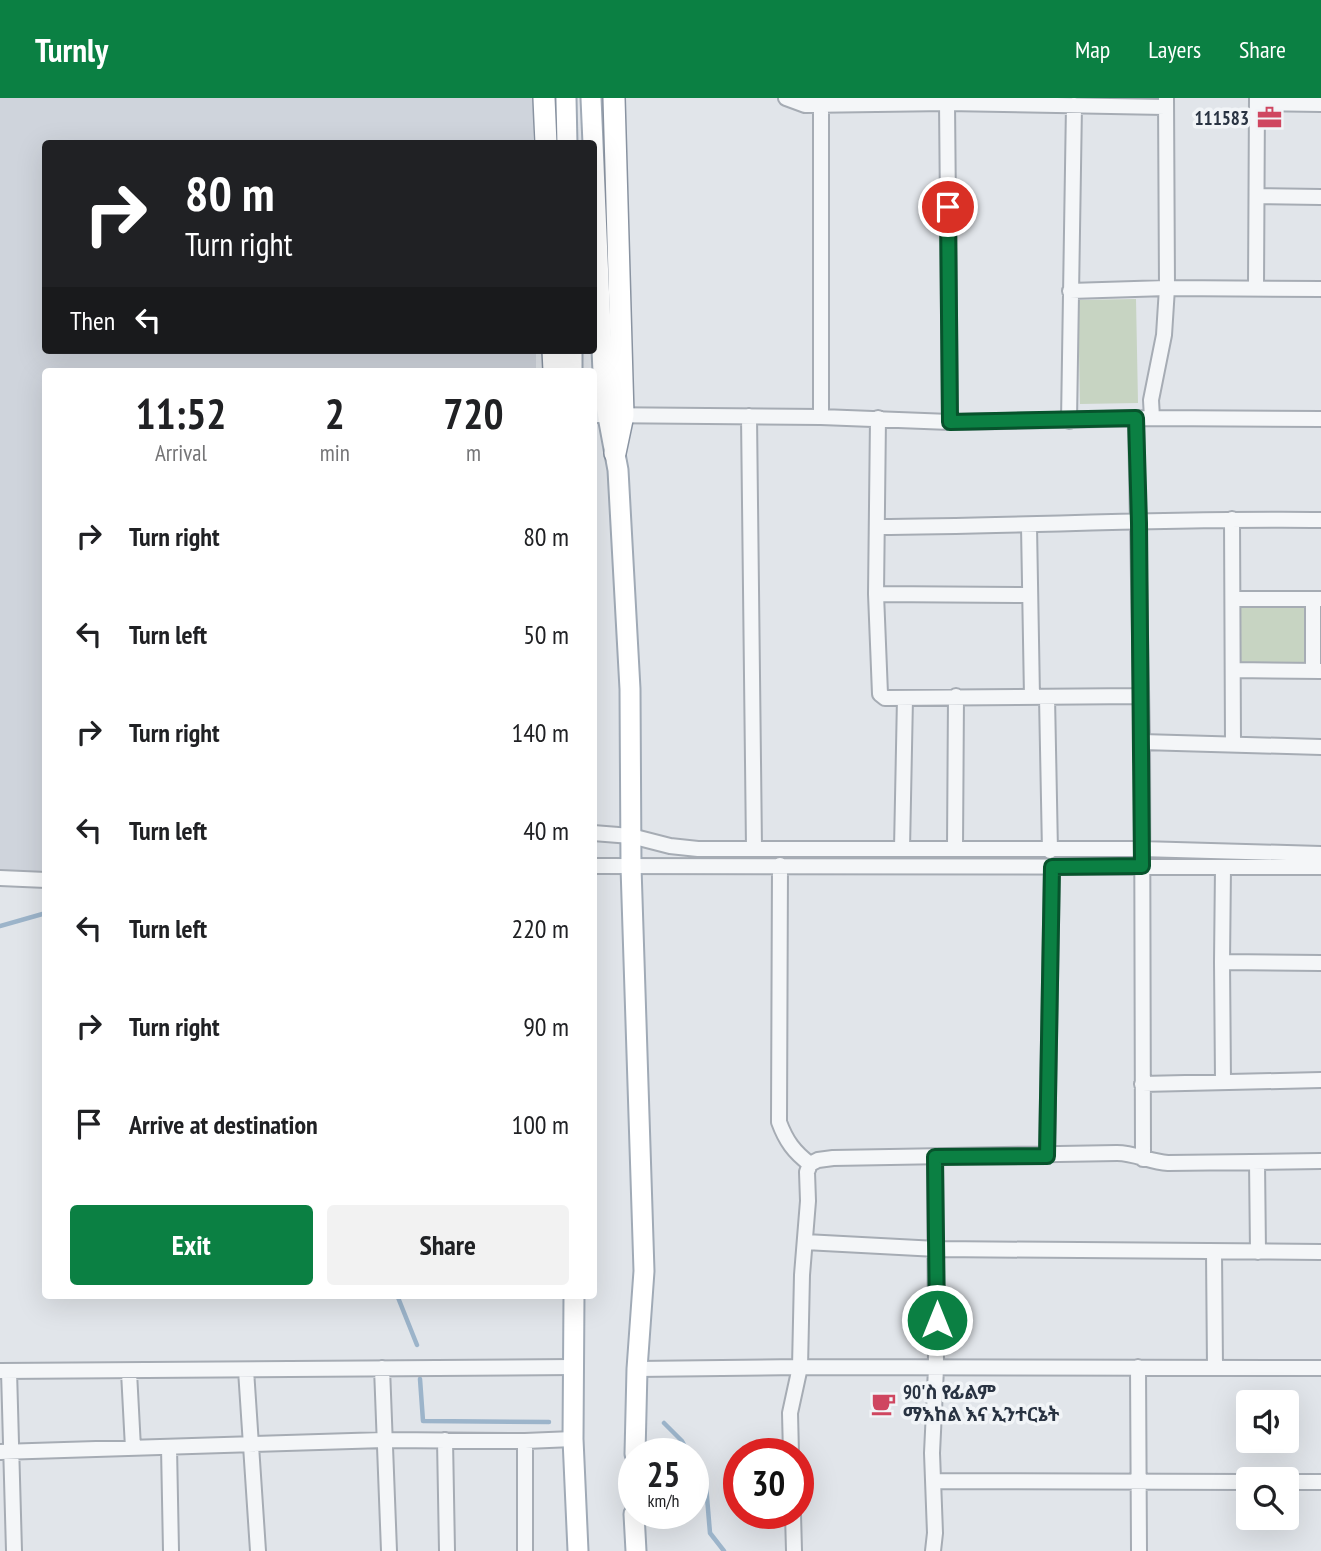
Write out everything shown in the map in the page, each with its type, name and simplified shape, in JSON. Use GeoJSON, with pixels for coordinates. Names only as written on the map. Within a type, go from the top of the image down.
{"type":"FeatureCollection","features":[{"type":"Feature","properties":{"kind":"highway"},"geometry":{"type":"LineString","coordinates":[[544,98],[546,140]]}},
{"type":"Feature","properties":{"kind":"highway"},"geometry":{"type":"LineString","coordinates":[[614,98],[608,415],[615,453]]}},
{"type":"Feature","properties":{"kind":"main road"},"geometry":{"type":"LineString","coordinates":[[566,98],[567,140]]}},
{"type":"Feature","properties":{"kind":"main road"},"geometry":{"type":"LineString","coordinates":[[592,98],[594,140]]}},
{"type":"Feature","properties":{"kind":"main road"},"geometry":{"type":"LineString","coordinates":[[597,222],[604,395],[608,415]]}},
{"type":"Feature","properties":{"kind":"main road"},"geometry":{"type":"LineString","coordinates":[[615,453],[630,688],[631,867],[645,1270],[637,1369],[635,1438]]}},
{"type":"Feature","properties":{"kind":"main road"},"geometry":{"type":"LineString","coordinates":[[574,1299],[573,1439],[578,1551]]}},
{"type":"Feature","properties":{"kind":"main road"},"geometry":{"type":"LineString","coordinates":[[635,1529],[636,1551]]}},
{"type":"Feature","properties":{"kind":"street"},"geometry":{"type":"LineString","coordinates":[[786,98],[805,105],[1165,103],[1167,288],[1164,335],[1152,400],[1152,418]]}},
{"type":"Feature","properties":{"kind":"street"},"geometry":{"type":"LineString","coordinates":[[1256,288],[1257,100],[1321,104]]}},
{"type":"Feature","properties":{"kind":"street"},"geometry":{"type":"LineString","coordinates":[[947,103],[950,422]]}},
{"type":"Feature","properties":{"kind":"street"},"geometry":{"type":"LineString","coordinates":[[821,104],[821,417]]}},
{"type":"Feature","properties":{"kind":"street"},"geometry":{"type":"LineString","coordinates":[[1069,421],[1073,104]]}},
{"type":"Feature","properties":{"kind":"street"},"geometry":{"type":"LineString","coordinates":[[1258,196],[1321,197]]}},
{"type":"Feature","properties":{"kind":"street"},"geometry":{"type":"LineString","coordinates":[[1070,291],[1167,288],[1321,289]]}},
{"type":"Feature","properties":{"kind":"street"},"geometry":{"type":"LineString","coordinates":[[608,415],[878,418],[950,422],[1136,418],[1321,419]]}},
{"type":"Feature","properties":{"kind":"street"},"geometry":{"type":"LineString","coordinates":[[749,416],[754,848]]}},
{"type":"Feature","properties":{"kind":"street"},"geometry":{"type":"LineString","coordinates":[[878,418],[876,594],[880,694],[885,698],[1141,696]]}},
{"type":"Feature","properties":{"kind":"street"},"geometry":{"type":"LineString","coordinates":[[1136,418],[1142,742],[1143,1159]]}},
{"type":"Feature","properties":{"kind":"street"},"geometry":{"type":"LineString","coordinates":[[877,527],[1029,526],[1232,519],[1321,520]]}},
{"type":"Feature","properties":{"kind":"street"},"geometry":{"type":"LineString","coordinates":[[1232,519],[1233,744]]}},
{"type":"Feature","properties":{"kind":"street"},"geometry":{"type":"LineString","coordinates":[[1029,526],[1030,595],[1050,850]]}},
{"type":"Feature","properties":{"kind":"street"},"geometry":{"type":"LineString","coordinates":[[876,594],[1030,595]]}},
{"type":"Feature","properties":{"kind":"street"},"geometry":{"type":"LineString","coordinates":[[1233,599],[1317,600],[1317,671],[1233,670]]}},
{"type":"Feature","properties":{"kind":"street"},"geometry":{"type":"LineString","coordinates":[[955,849],[956,696]]}},
{"type":"Feature","properties":{"kind":"street"},"geometry":{"type":"LineString","coordinates":[[902,849],[905,698]]}},
{"type":"Feature","properties":{"kind":"street"},"geometry":{"type":"LineString","coordinates":[[1142,742],[1321,747]]}},
{"type":"Feature","properties":{"kind":"street"},"geometry":{"type":"LineString","coordinates":[[597,833],[631,836],[670,846],[698,849],[1141,849],[1321,854]]}},
{"type":"Feature","properties":{"kind":"street"},"geometry":{"type":"LineString","coordinates":[[780,865],[779,1122],[794,1152],[810,1164]]}},
{"type":"Feature","properties":{"kind":"street"},"geometry":{"type":"LineString","coordinates":[[597,866],[1321,867]]}},
{"type":"Feature","properties":{"kind":"street"},"geometry":{"type":"LineString","coordinates":[[1047,1156],[1052,867]]}},
{"type":"Feature","properties":{"kind":"street"},"geometry":{"type":"LineString","coordinates":[[1223,867],[1223,1081]]}},
{"type":"Feature","properties":{"kind":"street"},"geometry":{"type":"LineString","coordinates":[[0,878],[42,880]]}},
{"type":"Feature","properties":{"kind":"street"},"geometry":{"type":"LineString","coordinates":[[1222,961],[1321,963]]}},
{"type":"Feature","properties":{"kind":"street"},"geometry":{"type":"LineString","coordinates":[[1142,1084],[1321,1080]]}},
{"type":"Feature","properties":{"kind":"street"},"geometry":{"type":"LineString","coordinates":[[791,1438],[790,1413],[800,1367],[807,1172],[810,1164],[833,1158],[1129,1153],[1143,1159],[1168,1163],[1321,1161]]}},
{"type":"Feature","properties":{"kind":"street"},"geometry":{"type":"LineString","coordinates":[[933,1551],[932,1453],[937,1249],[935,1157]]}},
{"type":"Feature","properties":{"kind":"street"},"geometry":{"type":"LineString","coordinates":[[1257,1162],[1258,1252]]}},
{"type":"Feature","properties":{"kind":"street"},"geometry":{"type":"LineString","coordinates":[[805,1242],[937,1249],[1321,1252]]}},
{"type":"Feature","properties":{"kind":"street"},"geometry":{"type":"LineString","coordinates":[[1214,1252],[1215,1367]]}},
{"type":"Feature","properties":{"kind":"street"},"geometry":{"type":"LineString","coordinates":[[14,1551],[6,1452],[5,1371],[573,1367]]}},
{"type":"Feature","properties":{"kind":"street"},"geometry":{"type":"LineString","coordinates":[[1138,1367],[1139,1551]]}},
{"type":"Feature","properties":{"kind":"street"},"geometry":{"type":"LineString","coordinates":[[382,1368],[389,1551]]}},
{"type":"Feature","properties":{"kind":"street"},"geometry":{"type":"LineString","coordinates":[[637,1369],[1321,1368]]}},
{"type":"Feature","properties":{"kind":"street"},"geometry":{"type":"LineString","coordinates":[[246,1370],[258,1551]]}},
{"type":"Feature","properties":{"kind":"street"},"geometry":{"type":"LineString","coordinates":[[129,1372],[132,1448]]}},
{"type":"Feature","properties":{"kind":"street"},"geometry":{"type":"LineString","coordinates":[[6,1452],[384,1440],[573,1439]]}},
{"type":"Feature","properties":{"kind":"street"},"geometry":{"type":"LineString","coordinates":[[445,1440],[447,1551]]}},
{"type":"Feature","properties":{"kind":"street"},"geometry":{"type":"LineString","coordinates":[[525,1441],[526,1551]]}},
{"type":"Feature","properties":{"kind":"street"},"geometry":{"type":"LineString","coordinates":[[169,1447],[172,1551]]}},
{"type":"Feature","properties":{"kind":"street"},"geometry":{"type":"LineString","coordinates":[[933,1481],[1236,1482]]}},
{"type":"Feature","properties":{"kind":"street"},"geometry":{"type":"LineString","coordinates":[[1299,1482],[1321,1482]]}},
{"type":"Feature","properties":{"kind":"street"},"geometry":{"type":"LineString","coordinates":[[793,1529],[794,1551]]}},
{"type":"Feature","properties":{"kind":"shaded area"},"geometry":{"type":"Polygon","coordinates":[[[0,98],[533,98],[533,140],[42,140],[42,354],[536,354],[536,368],[42,368],[42,875],[0,873],[0,98]]]}},
{"type":"Feature","properties":{"kind":"green space"},"geometry":{"type":"Polygon","coordinates":[[[1136,299],[1138,403],[1080,404],[1078,300],[1136,299]]]}},
{"type":"Feature","properties":{"kind":"green space"},"geometry":{"type":"Polygon","coordinates":[[[1236,607],[1309,607],[1309,669],[1236,669],[1236,607]]]}},
{"type":"Feature","properties":{"kind":"waterway"},"geometry":{"type":"LineString","coordinates":[[0,926],[42,914]]}},
{"type":"Feature","properties":{"kind":"waterway"},"geometry":{"type":"LineString","coordinates":[[399,1299],[417,1345]]}},
{"type":"Feature","properties":{"kind":"waterway"},"geometry":{"type":"LineString","coordinates":[[420,1379],[423,1421],[549,1422]]}},
{"type":"Feature","properties":{"kind":"waterway"},"geometry":{"type":"LineString","coordinates":[[664,1423],[679,1438]]}},
{"type":"Feature","properties":{"kind":"waterway"},"geometry":{"type":"LineString","coordinates":[[709,1521],[710,1533],[724,1551]]}},
{"type":"Feature","properties":{"kind":"place","name":"111583"},"geometry":{"type":"Point","coordinates":[1269,118]}},
{"type":"Feature","properties":{"kind":"place","name":"90'ስ የፊልም ማእከል እና ኢንተርኔት"},"geometry":{"type":"Point","coordinates":[883,1403]}},
{"type":"Feature","properties":{"kind":"route"},"geometry":{"type":"LineString","coordinates":[[937,1320],[935,1157],[1047,1156],[1052,867],[1142,866],[1136,418],[950,422],[948,207]]}}]}
